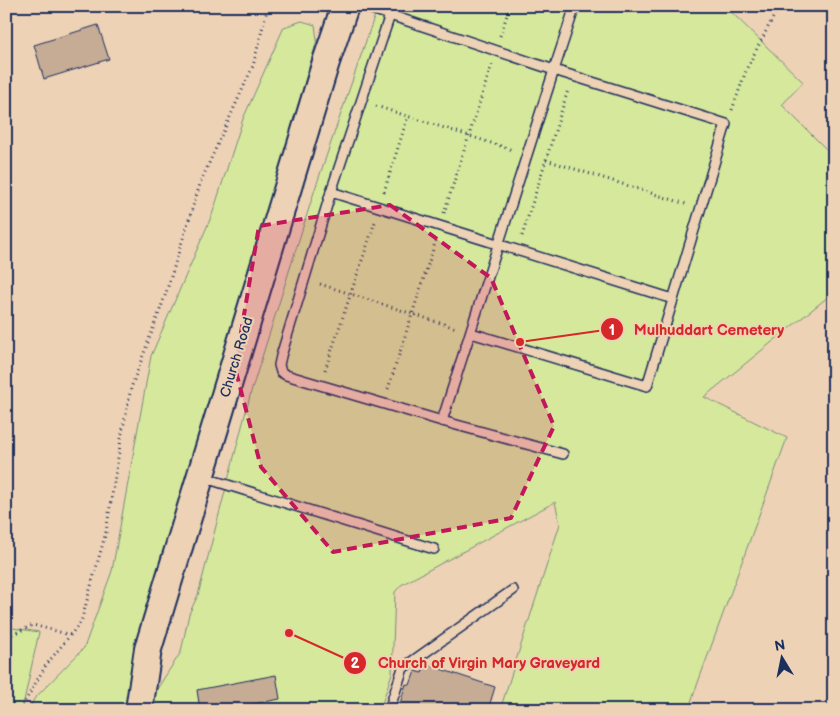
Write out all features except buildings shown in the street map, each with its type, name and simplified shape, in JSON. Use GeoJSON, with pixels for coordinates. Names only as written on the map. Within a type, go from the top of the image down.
{"type":"FeatureCollection","features":[{"type":"Feature","properties":{"kind":"street","name":"Church Road"},"geometry":{"type":"LineString","coordinates":[[139,710],[148,649],[199,476],[326,62],[345,6]]}},
{"type":"Feature","properties":{"kind":"lane"},"geometry":{"type":"LineString","coordinates":[[363,6],[554,70],[726,124],[647,386],[471,332]]}},
{"type":"Feature","properties":{"kind":"lane"},"geometry":{"type":"LineString","coordinates":[[393,6],[331,192],[279,364],[281,372],[383,404],[563,454]]}},
{"type":"Feature","properties":{"kind":"lane"},"geometry":{"type":"LineString","coordinates":[[442,421],[500,246],[575,6]]}},
{"type":"Feature","properties":{"kind":"lane"},"geometry":{"type":"LineString","coordinates":[[331,192],[673,299]]}},
{"type":"Feature","properties":{"kind":"lane"},"geometry":{"type":"LineString","coordinates":[[199,476],[434,549]]}},
{"type":"Feature","properties":{"kind":"lane"},"geometry":{"type":"LineString","coordinates":[[389,710],[403,668],[513,590]]}},
{"type":"Feature","properties":{"kind":"path"},"geometry":{"type":"LineString","coordinates":[[20,710],[46,665],[81,622],[106,532],[131,388],[164,299],[201,181],[254,66],[268,6]]}},
{"type":"Feature","properties":{"kind":"path"},"geometry":{"type":"LineString","coordinates":[[383,404],[510,6]]}},
{"type":"Feature","properties":{"kind":"path"},"geometry":{"type":"LineString","coordinates":[[726,124],[747,68],[779,6]]}},
{"type":"Feature","properties":{"kind":"path"},"geometry":{"type":"LineString","coordinates":[[517,251],[572,75]]}},
{"type":"Feature","properties":{"kind":"path"},"geometry":{"type":"LineString","coordinates":[[362,102],[528,154]]}},
{"type":"Feature","properties":{"kind":"path"},"geometry":{"type":"LineString","coordinates":[[320,385],[380,207],[408,116]]}},
{"type":"Feature","properties":{"kind":"path"},"geometry":{"type":"LineString","coordinates":[[546,160],[701,209]]}},
{"type":"Feature","properties":{"kind":"path"},"geometry":{"type":"LineString","coordinates":[[305,279],[471,332]]}},
{"type":"Feature","properties":{"kind":"path"},"geometry":{"type":"LineString","coordinates":[[6,647],[9,636],[33,625],[71,635]]}},
{"type":"Feature","properties":{"kind":"highlighted area"},"geometry":{"type":"Polygon","coordinates":[[[390,205],[491,278],[554,426],[511,518],[333,552],[261,467],[235,368],[259,226],[390,205]]]}},
{"type":"Feature","properties":{"kind":"green space"},"geometry":{"type":"Polygon","coordinates":[[[378,6],[725,6],[803,82],[782,105],[834,157],[834,292],[704,397],[787,438],[688,710],[500,710],[560,524],[555,502],[401,585],[395,592],[392,673],[380,710],[151,710],[157,689],[181,652],[189,614],[198,595],[251,392],[315,189],[378,6]]]}},
{"type":"Feature","properties":{"kind":"green space"},"geometry":{"type":"Polygon","coordinates":[[[302,21],[315,25],[317,40],[131,678],[129,710],[29,710],[34,699],[84,648],[112,571],[151,356],[212,215],[243,119],[284,27],[302,21]]]}},
{"type":"Feature","properties":{"kind":"green space"},"geometry":{"type":"Polygon","coordinates":[[[6,627],[39,632],[22,710],[6,710],[6,627]]]}},
{"type":"Feature","properties":{"kind":"place","name":"Mulhuddart Cemetery"},"geometry":{"type":"Point","coordinates":[520,342]}},
{"type":"Feature","properties":{"kind":"place","name":"Church of Virgin Mary Graveyard"},"geometry":{"type":"Point","coordinates":[289,633]}}]}
